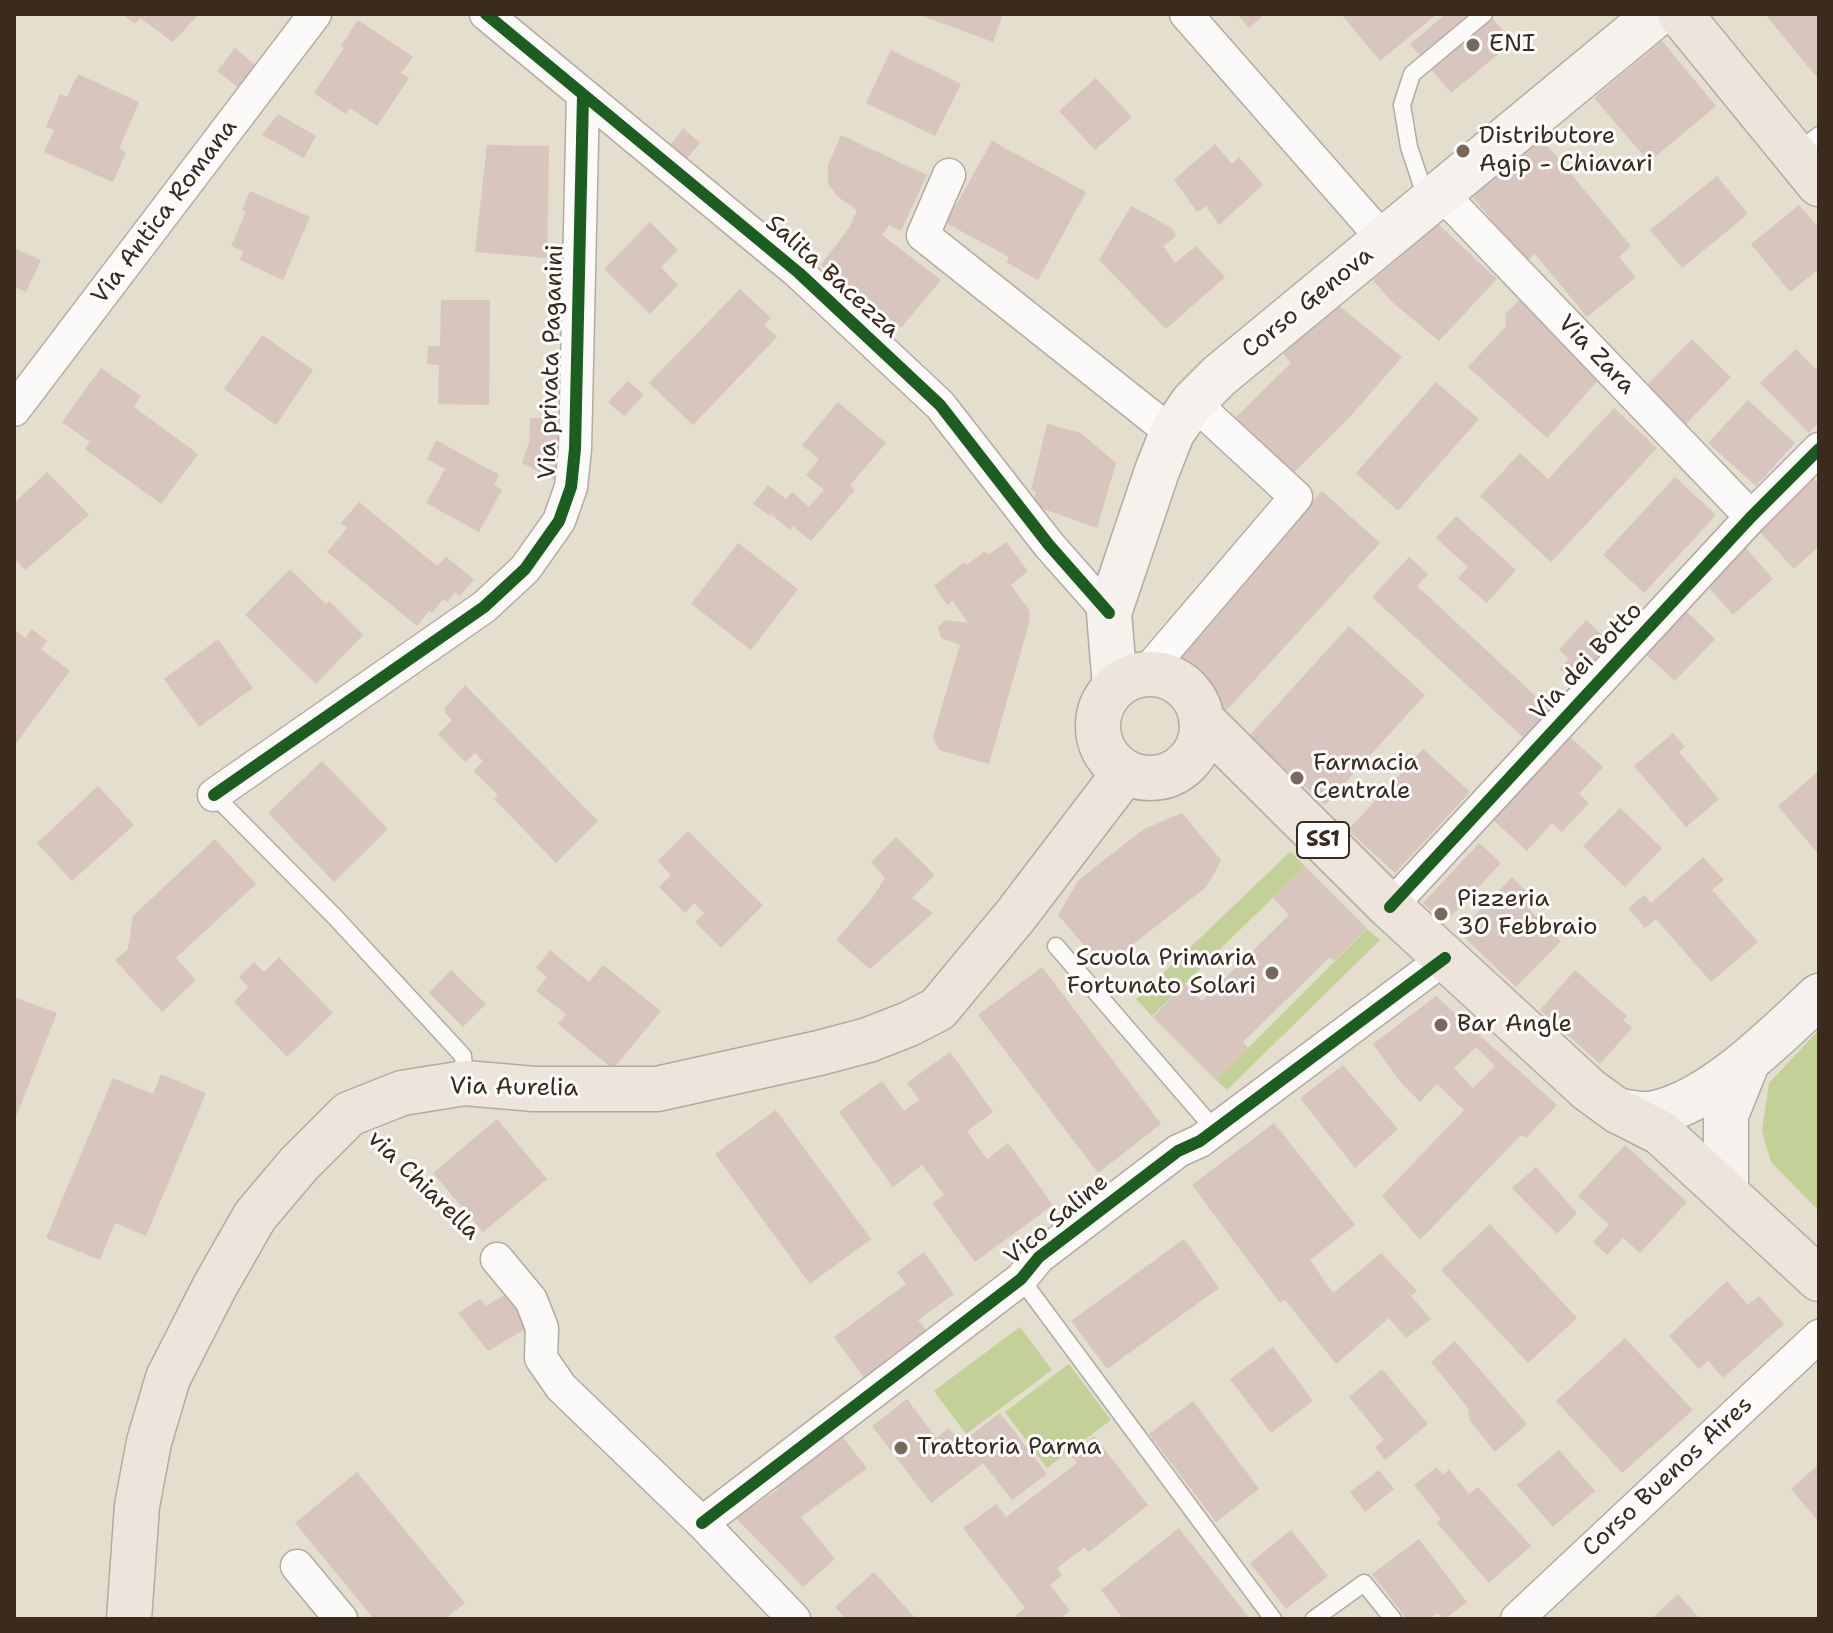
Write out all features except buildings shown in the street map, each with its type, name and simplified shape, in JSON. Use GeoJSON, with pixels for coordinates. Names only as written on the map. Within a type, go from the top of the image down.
{"type":"FeatureCollection","features":[{"type":"Feature","properties":{"kind":"main road","name":"Corso Genova"},"geometry":{"type":"LineString","coordinates":[[1130,680],[1109,613],[1157,471],[1183,418],[1219,376],[1652,17]]}},
{"type":"Feature","properties":{"kind":"main road"},"geometry":{"type":"LineString","coordinates":[[1652,17],[1811,158]]}},
{"type":"Feature","properties":{"kind":"main road"},"geometry":{"type":"LineString","coordinates":[[1161,675],[1189,691],[1201,719],[1201,738],[1193,756],[1179,769],[1162,777],[1143,778],[1125,772],[1112,762],[1098,732],[1098,716],[1104,700],[1130,680],[1161,675]]}},
{"type":"Feature","properties":{"kind":"main road","name":"SS1"},"geometry":{"type":"LineString","coordinates":[[1201,719],[1390,907],[1589,1090],[1618,1111],[1661,1133],[1819,1279]]}},
{"type":"Feature","properties":{"kind":"main road","name":"Via Aurelia"},"geometry":{"type":"LineString","coordinates":[[129,1619],[137,1506],[149,1442],[168,1378],[255,1216],[299,1164],[349,1114],[402,1093],[465,1083],[534,1089],[657,1089],[844,1047],[909,1024],[938,1009],[1016,915],[1125,772]]}},
{"type":"Feature","properties":{"kind":"main road"},"geometry":{"type":"LineString","coordinates":[[1618,1111],[1654,1114],[1694,1097],[1747,1063],[1819,996]]}},
{"type":"Feature","properties":{"kind":"main road"},"geometry":{"type":"LineString","coordinates":[[1726,1191],[1726,1115],[1747,1063]]}},
{"type":"Feature","properties":{"kind":"street","name":"Via Antica Romana"},"geometry":{"type":"LineString","coordinates":[[14,410],[315,14]]}},
{"type":"Feature","properties":{"kind":"street","name":"Salita Bacezza"},"geometry":{"type":"LineString","coordinates":[[486,14],[799,273],[940,405],[1049,545],[1109,613]]}},
{"type":"Feature","properties":{"kind":"street"},"geometry":{"type":"LineString","coordinates":[[1186,14],[1384,240]]}},
{"type":"Feature","properties":{"kind":"street","name":"Via privata Paganini"},"geometry":{"type":"LineString","coordinates":[[214,795],[484,607],[525,569],[559,521],[571,487],[575,449],[583,96]]}},
{"type":"Feature","properties":{"kind":"street"},"geometry":{"type":"LineString","coordinates":[[949,175],[923,235],[1296,497],[1130,680]]}},
{"type":"Feature","properties":{"kind":"street","name":"Via Zara"},"geometry":{"type":"LineString","coordinates":[[1434,198],[1751,517]]}},
{"type":"Feature","properties":{"kind":"street","name":"Via dei Botto"},"geometry":{"type":"LineString","coordinates":[[1390,907],[1751,517],[1819,449]]}},
{"type":"Feature","properties":{"kind":"street","name":"Vico Saline"},"geometry":{"type":"LineString","coordinates":[[702,1523],[1021,1279],[1039,1257],[1178,1151],[1208,1136],[1445,958]]}},
{"type":"Feature","properties":{"kind":"street"},"geometry":{"type":"LineString","coordinates":[[497,1259],[531,1300],[542,1328],[541,1358],[561,1387],[702,1523],[794,1619]]}},
{"type":"Feature","properties":{"kind":"street","name":"Corso Buenos Aires"},"geometry":{"type":"LineString","coordinates":[[1517,1619],[1819,1336]]}},
{"type":"Feature","properties":{"kind":"street"},"geometry":{"type":"LineString","coordinates":[[297,1566],[341,1619]]}},
{"type":"Feature","properties":{"kind":"lane"},"geometry":{"type":"LineString","coordinates":[[1434,198],[1409,147],[1402,105],[1412,74],[1484,14]]}},
{"type":"Feature","properties":{"kind":"lane"},"geometry":{"type":"LineString","coordinates":[[214,795],[336,918],[463,1056],[465,1083]]}},
{"type":"Feature","properties":{"kind":"lane"},"geometry":{"type":"LineString","coordinates":[[1056,946],[1208,1136]]}},
{"type":"Feature","properties":{"kind":"lane","name":"Vico Saline"},"geometry":{"type":"LineString","coordinates":[[1021,1279],[1273,1619]]}},
{"type":"Feature","properties":{"kind":"lane"},"geometry":{"type":"LineString","coordinates":[[1314,1619],[1364,1583],[1393,1619]]}},
{"type":"Feature","properties":{"kind":"green space"},"geometry":{"type":"Polygon","coordinates":[[[1290,852],[1305,866],[1152,1016],[1136,999],[1290,852]]]}},
{"type":"Feature","properties":{"kind":"green space"},"geometry":{"type":"Polygon","coordinates":[[[1367,929],[1380,940],[1227,1090],[1216,1080],[1367,929]]]}},
{"type":"Feature","properties":{"kind":"green space"},"geometry":{"type":"Polygon","coordinates":[[[1819,1030],[1819,1211],[1771,1162],[1762,1131],[1769,1083],[1819,1030]]]}},
{"type":"Feature","properties":{"kind":"green space"},"geometry":{"type":"Polygon","coordinates":[[[1020,1327],[1052,1370],[966,1434],[934,1391],[1020,1327]]]}},
{"type":"Feature","properties":{"kind":"green space"},"geometry":{"type":"Polygon","coordinates":[[[1069,1364],[1111,1420],[1047,1468],[1005,1412],[1069,1364]]]}},
{"type":"Feature","properties":{"kind":"cycle path"},"geometry":{"type":"LineString","coordinates":[[486,14],[799,273],[940,405],[1049,545],[1109,613]]}},
{"type":"Feature","properties":{"kind":"cycle path"},"geometry":{"type":"LineString","coordinates":[[214,795],[484,607],[525,569],[559,521],[571,487],[575,449],[583,96]]}},
{"type":"Feature","properties":{"kind":"cycle path"},"geometry":{"type":"LineString","coordinates":[[1390,907],[1751,517],[1819,449]]}},
{"type":"Feature","properties":{"kind":"cycle path"},"geometry":{"type":"LineString","coordinates":[[702,1523],[1021,1279],[1039,1257],[1178,1151],[1200,1141],[1445,958]]}},
{"type":"Feature","properties":{"kind":"place","name":"ENI"},"geometry":{"type":"Point","coordinates":[1473,45]}},
{"type":"Feature","properties":{"kind":"place","name":"Distributore Agip - Chiavari"},"geometry":{"type":"Point","coordinates":[1463,151]}},
{"type":"Feature","properties":{"kind":"place","name":"Farmacia Centrale"},"geometry":{"type":"Point","coordinates":[1297,778]}},
{"type":"Feature","properties":{"kind":"place","name":"Pizzeria 30 Febbraio"},"geometry":{"type":"Point","coordinates":[1441,914]}},
{"type":"Feature","properties":{"kind":"place","name":"Scuola Primaria Fortunato Solari"},"geometry":{"type":"Point","coordinates":[1272,973]}},
{"type":"Feature","properties":{"kind":"place","name":"Bar Angle"},"geometry":{"type":"Point","coordinates":[1441,1025]}},
{"type":"Feature","properties":{"kind":"place","name":"Trattoria Parma"},"geometry":{"type":"Point","coordinates":[901,1448]}}]}
